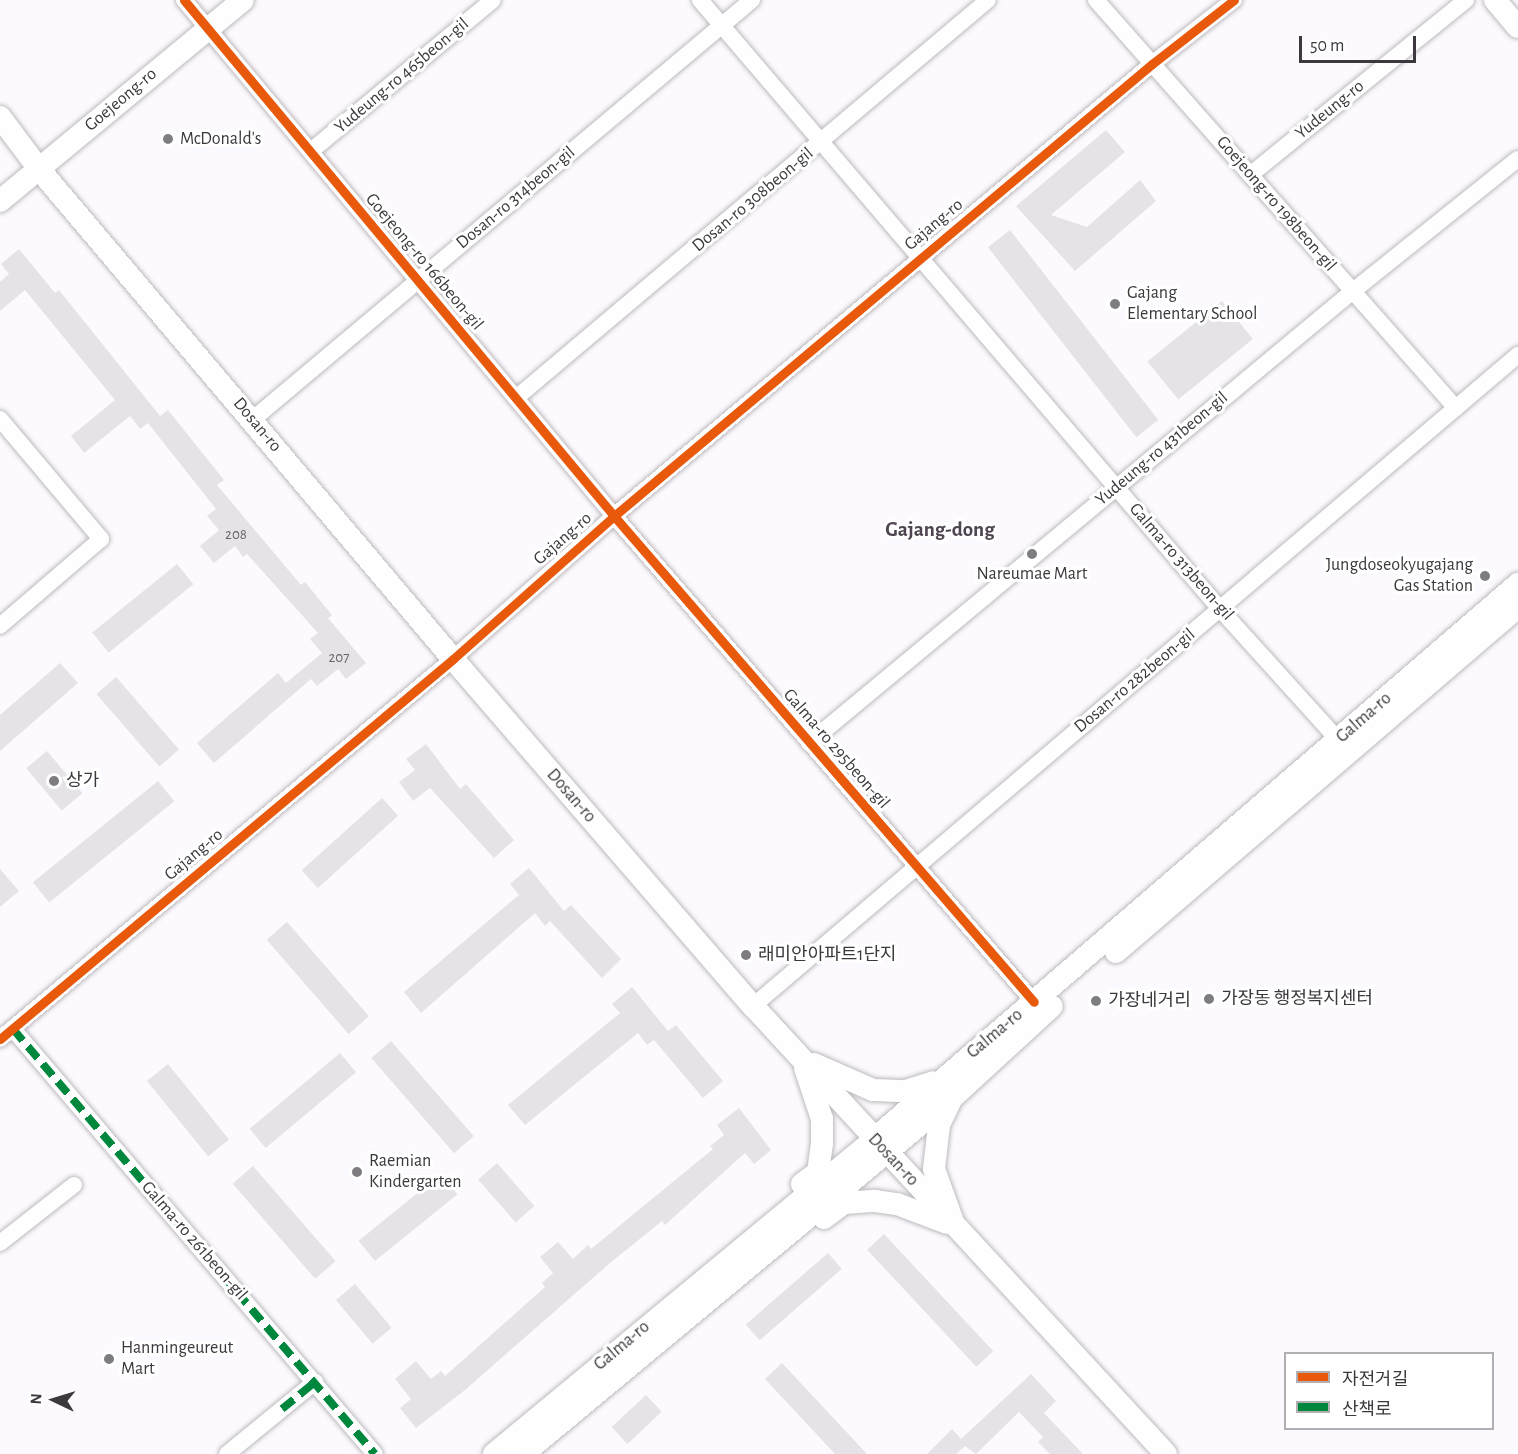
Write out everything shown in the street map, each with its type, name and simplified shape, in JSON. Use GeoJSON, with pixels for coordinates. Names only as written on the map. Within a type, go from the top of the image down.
{"type":"FeatureCollection","features":[{"type":"Feature","properties":{"kind":"main road","name":"Goejeong-ro"},"geometry":{"type":"LineString","coordinates":[[0,201],[243,0]]}},
{"type":"Feature","properties":{"kind":"main road"},"geometry":{"type":"LineString","coordinates":[[1495,0],[1518,27]]}},
{"type":"Feature","properties":{"kind":"main road","name":"Dosan-ro"},"geometry":{"type":"LineString","coordinates":[[0,117],[39,169],[453,659],[753,1006],[879,1146],[1166,1454]]}},
{"type":"Feature","properties":{"kind":"main road","name":"Galma-ro"},"geometry":{"type":"LineString","coordinates":[[494,1454],[768,1237],[948,1088],[1045,1013],[1345,747],[1518,584]]}},
{"type":"Feature","properties":{"kind":"main road","name":"Galma-ro"},"geometry":{"type":"LineString","coordinates":[[948,1088],[1034,1002],[1518,607]]}},
{"type":"Feature","properties":{"kind":"main road"},"geometry":{"type":"LineString","coordinates":[[802,1058],[873,1090],[906,1091],[948,1088],[939,1125],[934,1169],[954,1226]]}},
{"type":"Feature","properties":{"kind":"main road"},"geometry":{"type":"LineString","coordinates":[[802,1058],[822,1119],[818,1172],[785,1198],[768,1237],[798,1238],[844,1203],[897,1204],[954,1226]]}},
{"type":"Feature","properties":{"kind":"main road","name":"Galma-ro"},"geometry":{"type":"LineString","coordinates":[[523,1454],[768,1237]]}},
{"type":"Feature","properties":{"kind":"street","name":"Goejeong-ro 166beon-gil"},"geometry":{"type":"LineString","coordinates":[[184,0],[614,516]]}},
{"type":"Feature","properties":{"kind":"street","name":"Yudeung-ro 465beon-gil"},"geometry":{"type":"LineString","coordinates":[[311,151],[493,0]]}},
{"type":"Feature","properties":{"kind":"street","name":"Galma-ro 313beon-gil"},"geometry":{"type":"LineString","coordinates":[[700,0],[1220,609],[1345,747]]}},
{"type":"Feature","properties":{"kind":"street","name":"Dosan-ro 314beon-gil"},"geometry":{"type":"LineString","coordinates":[[252,420],[752,0]]}},
{"type":"Feature","properties":{"kind":"street","name":"Dosan-ro 308beon-gil"},"geometry":{"type":"LineString","coordinates":[[516,398],[988,0]]}},
{"type":"Feature","properties":{"kind":"street","name":"Goejeong-ro 198beon-gil"},"geometry":{"type":"LineString","coordinates":[[1095,0],[1456,408]]}},
{"type":"Feature","properties":{"kind":"street","name":"Gajang-ro"},"geometry":{"type":"LineString","coordinates":[[6,1034],[453,659],[614,516],[919,259],[1152,64],[1234,0]]}},
{"type":"Feature","properties":{"kind":"street","name":"Yudeung-ro"},"geometry":{"type":"LineString","coordinates":[[1250,175],[1467,0]]}},
{"type":"Feature","properties":{"kind":"street","name":"Yudeung-ro 431beon-gil"},"geometry":{"type":"LineString","coordinates":[[809,744],[1353,291],[1518,159]]}},
{"type":"Feature","properties":{"kind":"street","name":"Dosan-ro 282beon-gil"},"geometry":{"type":"LineString","coordinates":[[753,1006],[1518,355]]}},
{"type":"Feature","properties":{"kind":"street"},"geometry":{"type":"LineString","coordinates":[[0,626],[101,539],[3,428]]}},
{"type":"Feature","properties":{"kind":"street","name":"Galma-ro 295beon-gil"},"geometry":{"type":"LineString","coordinates":[[614,516],[1034,1002]]}},
{"type":"Feature","properties":{"kind":"street","name":"Galma-ro 261beon-gil"},"geometry":{"type":"LineString","coordinates":[[6,1034],[315,1382],[375,1454]]}},
{"type":"Feature","properties":{"kind":"street"},"geometry":{"type":"LineString","coordinates":[[0,1243],[74,1185]]}},
{"type":"Feature","properties":{"kind":"street"},"geometry":{"type":"LineString","coordinates":[[227,1454],[315,1382]]}},
{"type":"Feature","properties":{"kind":"building"},"geometry":{"type":"Polygon","coordinates":[[[1106,130],[1125,152],[1051,215],[1087,227],[1140,180],[1156,201],[1075,271],[1016,206],[1106,130]]]}},
{"type":"Feature","properties":{"kind":"building"},"geometry":{"type":"Polygon","coordinates":[[[1010,230],[1158,420],[1136,437],[988,247],[1010,230]]]}},
{"type":"Feature","properties":{"kind":"building"},"geometry":{"type":"Polygon","coordinates":[[[19,249],[55,293],[59,290],[160,416],[168,410],[224,480],[217,485],[301,585],[305,582],[332,615],[328,618],[366,663],[346,679],[338,669],[317,686],[311,679],[214,763],[197,743],[278,673],[286,683],[322,653],[310,639],[318,633],[247,554],[243,557],[235,546],[214,563],[200,546],[219,530],[207,516],[216,509],[148,423],[140,429],[130,416],[84,453],[71,436],[115,400],[25,290],[0,311],[0,282],[9,274],[1,264],[19,249]]]}},
{"type":"Feature","properties":{"kind":"building"},"geometry":{"type":"Polygon","coordinates":[[[1222,301],[1253,339],[1178,399],[1147,361],[1222,301]]]}},
{"type":"Feature","properties":{"kind":"building"},"geometry":{"type":"Polygon","coordinates":[[[177,564],[193,584],[109,653],[92,633],[177,564]]]}},
{"type":"Feature","properties":{"kind":"building"},"geometry":{"type":"Polygon","coordinates":[[[60,663],[78,683],[0,751],[0,715],[60,663]]]}},
{"type":"Feature","properties":{"kind":"building"},"geometry":{"type":"Polygon","coordinates":[[[116,677],[179,749],[159,767],[96,694],[116,677]]]}},
{"type":"Feature","properties":{"kind":"building"},"geometry":{"type":"Polygon","coordinates":[[[426,744],[460,789],[466,784],[514,840],[494,858],[430,788],[413,801],[399,782],[415,770],[406,759],[426,744]]]}},
{"type":"Feature","properties":{"kind":"building","name":"상가"},"geometry":{"type":"Polygon","coordinates":[[[47,751],[82,793],[62,810],[26,768],[47,751]]]}},
{"type":"Feature","properties":{"kind":"building"},"geometry":{"type":"Polygon","coordinates":[[[158,781],[174,801],[49,903],[33,882],[158,781]]]}},
{"type":"Feature","properties":{"kind":"building"},"geometry":{"type":"Polygon","coordinates":[[[382,798],[398,816],[318,888],[302,870],[382,798]]]}},
{"type":"Feature","properties":{"kind":"building"},"geometry":{"type":"Polygon","coordinates":[[[529,868],[564,911],[571,905],[621,959],[602,978],[550,921],[545,926],[535,913],[421,1013],[404,992],[519,895],[510,884],[529,868]]]}},
{"type":"Feature","properties":{"kind":"building"},"geometry":{"type":"Polygon","coordinates":[[[0,869],[19,891],[0,907],[0,869]]]}},
{"type":"Feature","properties":{"kind":"building"},"geometry":{"type":"Polygon","coordinates":[[[287,922],[369,1016],[349,1034],[267,940],[287,922]]]}},
{"type":"Feature","properties":{"kind":"building"},"geometry":{"type":"Polygon","coordinates":[[[632,987],[668,1031],[676,1025],[723,1081],[703,1098],[654,1040],[647,1045],[638,1033],[525,1125],[508,1105],[620,1013],[612,1004],[632,987]]]}},
{"type":"Feature","properties":{"kind":"building"},"geometry":{"type":"Polygon","coordinates":[[[391,1041],[474,1136],[454,1153],[371,1058],[391,1041]]]}},
{"type":"Feature","properties":{"kind":"building"},"geometry":{"type":"Polygon","coordinates":[[[340,1053],[356,1072],[266,1148],[250,1129],[340,1053]]]}},
{"type":"Feature","properties":{"kind":"building"},"geometry":{"type":"Polygon","coordinates":[[[168,1064],[229,1139],[208,1156],[147,1081],[168,1064]]]}},
{"type":"Feature","properties":{"kind":"building"},"geometry":{"type":"Polygon","coordinates":[[[739,1108],[771,1150],[754,1164],[745,1153],[665,1225],[662,1221],[610,1263],[465,1390],[416,1428],[400,1408],[411,1399],[395,1379],[416,1361],[431,1379],[441,1371],[445,1376],[545,1287],[542,1283],[553,1273],[540,1257],[558,1242],[573,1259],[588,1245],[591,1249],[713,1149],[710,1146],[724,1135],[717,1125],[739,1108]]]}},
{"type":"Feature","properties":{"kind":"building"},"geometry":{"type":"Polygon","coordinates":[[[497,1163],[534,1206],[516,1222],[478,1179],[497,1163]]]}},
{"type":"Feature","properties":{"kind":"building"},"geometry":{"type":"Polygon","coordinates":[[[253,1166],[336,1261],[315,1279],[233,1184],[253,1166]]]}},
{"type":"Feature","properties":{"kind":"building"},"geometry":{"type":"Polygon","coordinates":[[[441,1174],[457,1194],[375,1261],[359,1241],[441,1174]]]}},
{"type":"Feature","properties":{"kind":"building"},"geometry":{"type":"Polygon","coordinates":[[[884,1234],[993,1351],[976,1367],[867,1250],[884,1234]]]}},
{"type":"Feature","properties":{"kind":"building"},"geometry":{"type":"Polygon","coordinates":[[[828,1253],[842,1269],[760,1340],[746,1325],[828,1253]]]}},
{"type":"Feature","properties":{"kind":"building"},"geometry":{"type":"Polygon","coordinates":[[[355,1284],[392,1328],[372,1344],[336,1300],[355,1284]]]}},
{"type":"Feature","properties":{"kind":"building"},"geometry":{"type":"Polygon","coordinates":[[[782,1363],[867,1454],[835,1454],[765,1379],[782,1363]]]}},
{"type":"Feature","properties":{"kind":"building"},"geometry":{"type":"Polygon","coordinates":[[[1031,1374],[1056,1401],[1044,1413],[1083,1454],[1050,1454],[1038,1442],[1043,1437],[1019,1412],[976,1454],[965,1446],[956,1454],[927,1454],[952,1429],[961,1439],[1031,1374]]]}},
{"type":"Feature","properties":{"kind":"building"},"geometry":{"type":"Polygon","coordinates":[[[646,1395],[662,1412],[627,1444],[612,1427],[646,1395]]]}},
{"type":"Feature","properties":{"kind":"marked path"},"geometry":{"type":"LineString","coordinates":[[13,1029],[375,1454]]}},
{"type":"Feature","properties":{"kind":"marked path"},"geometry":{"type":"LineString","coordinates":[[282,1409],[315,1382]]}},
{"type":"Feature","properties":{"kind":"cycle path"},"geometry":{"type":"LineString","coordinates":[[184,0],[614,516],[1034,1002]]}},
{"type":"Feature","properties":{"kind":"cycle path"},"geometry":{"type":"LineString","coordinates":[[0,1039],[453,659],[614,516],[1152,64],[1234,0]]}},
{"type":"Feature","properties":{"kind":"place","name":"McDonald's"},"geometry":{"type":"Point","coordinates":[168,139]}},
{"type":"Feature","properties":{"kind":"place","name":"Gajang Elementary School"},"geometry":{"type":"Point","coordinates":[1115,304]}},
{"type":"Feature","properties":{"kind":"place","name":"Nareumae Mart"},"geometry":{"type":"Point","coordinates":[1032,554]}},
{"type":"Feature","properties":{"kind":"place","name":"Jungdoseokyugajang Gas Station"},"geometry":{"type":"Point","coordinates":[1485,576]}},
{"type":"Feature","properties":{"kind":"place","name":"상가"},"geometry":{"type":"Point","coordinates":[54,781]}},
{"type":"Feature","properties":{"kind":"place","name":"래미안아파트1단지"},"geometry":{"type":"Point","coordinates":[746,955]}},
{"type":"Feature","properties":{"kind":"place","name":"가장동 행정복지센터"},"geometry":{"type":"Point","coordinates":[1209,999]}},
{"type":"Feature","properties":{"kind":"place","name":"가장네거리"},"geometry":{"type":"Point","coordinates":[1096,1001]}},
{"type":"Feature","properties":{"kind":"place","name":"Raemian Kindergarten"},"geometry":{"type":"Point","coordinates":[357,1172]}},
{"type":"Feature","properties":{"kind":"place","name":"Hanmingeureut Mart"},"geometry":{"type":"Point","coordinates":[109,1359]}},
{"type":"Feature","properties":{"kind":"district","name":"Gajang-dong"},"geometry":{"type":"Point","coordinates":[940,530]}}]}
